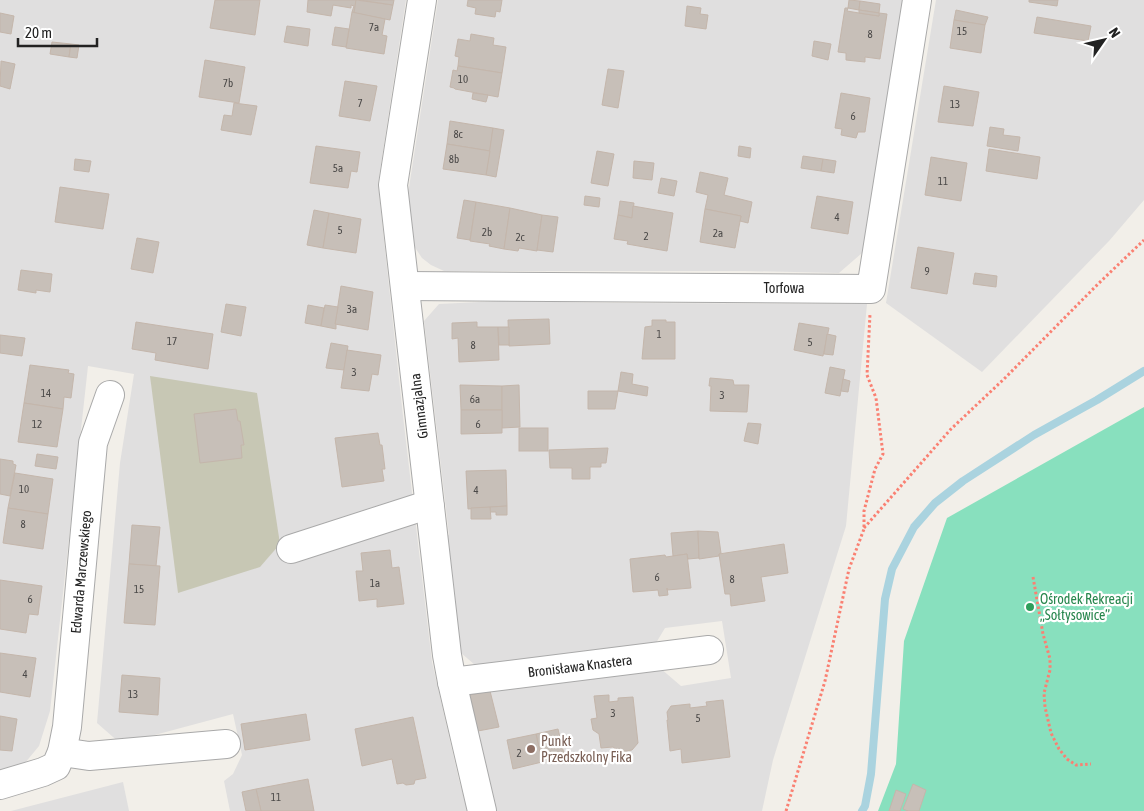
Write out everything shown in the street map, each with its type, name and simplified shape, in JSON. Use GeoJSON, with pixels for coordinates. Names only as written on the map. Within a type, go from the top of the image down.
{"type":"FeatureCollection","features":[{"type":"Feature","properties":{"kind":"street","name":"Gimnazjalna"},"geometry":{"type":"LineString","coordinates":[[422,0],[393,185],[447,656],[482,811]]}},
{"type":"Feature","properties":{"kind":"street"},"geometry":{"type":"LineString","coordinates":[[870,289],[916,0]]}},
{"type":"Feature","properties":{"kind":"street","name":"Torfowa"},"geometry":{"type":"LineString","coordinates":[[405,286],[870,289]]}},
{"type":"Feature","properties":{"kind":"street","name":"Edwarda Marczewskiego"},"geometry":{"type":"LineString","coordinates":[[0,785],[43,772],[56,766],[62,752],[67,727],[93,443],[110,395]]}},
{"type":"Feature","properties":{"kind":"street"},"geometry":{"type":"LineString","coordinates":[[291,549],[418,508],[430,507]]}},
{"type":"Feature","properties":{"kind":"street","name":"Bronisława Knastera"},"geometry":{"type":"LineString","coordinates":[[452,682],[709,650]]}},
{"type":"Feature","properties":{"kind":"street"},"geometry":{"type":"LineString","coordinates":[[62,752],[89,756],[226,744]]}},
{"type":"Feature","properties":{"kind":"path"},"geometry":{"type":"LineString","coordinates":[[786,811],[825,681],[849,569],[864,529],[951,428],[1004,379],[1144,240]]}},
{"type":"Feature","properties":{"kind":"path"},"geometry":{"type":"LineString","coordinates":[[864,529],[864,511],[875,469],[883,454],[876,398],[867,375],[870,289]]}},
{"type":"Feature","properties":{"kind":"path"},"geometry":{"type":"LineString","coordinates":[[1034,577],[1043,634],[1050,660],[1050,670],[1044,693],[1051,733],[1059,749],[1067,759],[1076,765],[1091,764]]}},
{"type":"Feature","properties":{"kind":"shaded area"},"geometry":{"type":"Polygon","coordinates":[[[0,0],[406,0],[378,184],[432,662],[468,811],[230,811],[224,781],[233,774],[242,755],[233,714],[121,744],[97,723],[120,463],[134,374],[88,366],[50,711],[39,746],[20,769],[0,774],[0,0]]]}},
{"type":"Feature","properties":{"kind":"shaded area"},"geometry":{"type":"Polygon","coordinates":[[[438,0],[904,0],[862,253],[839,273],[745,271],[444,271],[431,265],[422,258],[414,246],[408,194],[438,0]]]}},
{"type":"Feature","properties":{"kind":"shaded area"},"geometry":{"type":"Polygon","coordinates":[[[936,0],[1144,0],[1144,200],[1109,241],[982,372],[886,303],[936,0]]]}},
{"type":"Feature","properties":{"kind":"shaded area"},"geometry":{"type":"Polygon","coordinates":[[[500,301],[867,304],[846,526],[773,760],[762,811],[496,811],[469,693],[660,668],[681,686],[731,678],[722,621],[665,628],[656,643],[475,665],[460,652],[443,534],[449,535],[424,321],[439,304],[500,301]]]}},
{"type":"Feature","properties":{"kind":"shaded area"},"geometry":{"type":"Polygon","coordinates":[[[150,376],[257,393],[280,544],[260,567],[178,593],[150,376]]]}},
{"type":"Feature","properties":{"kind":"shaded area"},"geometry":{"type":"Polygon","coordinates":[[[123,782],[129,811],[11,811],[123,782]]]}},
{"type":"Feature","properties":{"kind":"green space","name":"Ośrodek Rekreacji „Sołtysowice”"},"geometry":{"type":"Polygon","coordinates":[[[1144,407],[1144,811],[878,811],[896,764],[904,641],[947,518],[1144,407]]]}},
{"type":"Feature","properties":{"kind":"building"},"geometry":{"type":"Polygon","coordinates":[[[215,0],[260,0],[255,35],[210,28],[215,0]]]}},
{"type":"Feature","properties":{"kind":"building"},"geometry":{"type":"Polygon","coordinates":[[[308,0],[356,0],[354,13],[352,12],[354,6],[351,5],[351,8],[333,5],[331,16],[307,12],[308,0]]]}},
{"type":"Feature","properties":{"kind":"building"},"geometry":{"type":"Polygon","coordinates":[[[356,0],[393,5],[390,20],[354,13],[356,0]]]}},
{"type":"Feature","properties":{"kind":"building"},"geometry":{"type":"Polygon","coordinates":[[[360,0],[394,0],[393,5],[360,0]]]}},
{"type":"Feature","properties":{"kind":"building"},"geometry":{"type":"Polygon","coordinates":[[[468,0],[502,0],[500,12],[496,11],[495,17],[475,14],[476,8],[467,6],[468,0]]]}},
{"type":"Feature","properties":{"kind":"building"},"geometry":{"type":"Polygon","coordinates":[[[849,0],[860,1],[859,10],[848,8],[849,0]]]}},
{"type":"Feature","properties":{"kind":"building"},"geometry":{"type":"Polygon","coordinates":[[[1029,0],[1058,0],[1057,6],[1029,2],[1029,0]]]}},
{"type":"Feature","properties":{"kind":"building"},"geometry":{"type":"Polygon","coordinates":[[[860,1],[880,4],[879,13],[859,10],[860,1]]]}},
{"type":"Feature","properties":{"kind":"building"},"geometry":{"type":"Polygon","coordinates":[[[687,6],[701,8],[700,14],[708,15],[706,29],[685,26],[687,6]]]}},
{"type":"Feature","properties":{"kind":"building"},"geometry":{"type":"Polygon","coordinates":[[[845,8],[848,8],[847,11],[879,16],[879,13],[887,14],[880,59],[865,57],[865,62],[846,60],[846,53],[838,52],[845,8]]]}},
{"type":"Feature","properties":{"kind":"building"},"geometry":{"type":"Polygon","coordinates":[[[859,10],[879,13],[879,16],[859,13],[859,10]]]}},
{"type":"Feature","properties":{"kind":"building"},"geometry":{"type":"Polygon","coordinates":[[[956,10],[988,17],[985,25],[954,20],[956,10]]]}},
{"type":"Feature","properties":{"kind":"building"},"geometry":{"type":"Polygon","coordinates":[[[352,12],[385,19],[382,35],[387,36],[384,54],[346,48],[352,12]]]}},
{"type":"Feature","properties":{"kind":"building"},"geometry":{"type":"Polygon","coordinates":[[[0,13],[14,16],[11,34],[0,32],[0,13]]]}},
{"type":"Feature","properties":{"kind":"building"},"geometry":{"type":"Polygon","coordinates":[[[1037,17],[1091,26],[1088,41],[1034,33],[1037,17]]]}},
{"type":"Feature","properties":{"kind":"building"},"geometry":{"type":"Polygon","coordinates":[[[954,20],[985,25],[981,53],[950,48],[954,20]]]}},
{"type":"Feature","properties":{"kind":"building"},"geometry":{"type":"Polygon","coordinates":[[[287,26],[310,29],[308,46],[284,42],[287,26]]]}},
{"type":"Feature","properties":{"kind":"building"},"geometry":{"type":"Polygon","coordinates":[[[335,27],[349,29],[346,47],[332,45],[335,27]]]}},
{"type":"Feature","properties":{"kind":"building"},"geometry":{"type":"Polygon","coordinates":[[[471,34],[494,38],[493,45],[506,47],[502,73],[458,66],[459,57],[455,56],[458,39],[470,41],[471,34]]]}},
{"type":"Feature","properties":{"kind":"building"},"geometry":{"type":"Polygon","coordinates":[[[814,41],[831,44],[828,60],[812,56],[814,41]]]}},
{"type":"Feature","properties":{"kind":"building"},"geometry":{"type":"Polygon","coordinates":[[[52,42],[71,44],[69,57],[50,54],[52,42]]]}},
{"type":"Feature","properties":{"kind":"building"},"geometry":{"type":"Polygon","coordinates":[[[71,44],[79,45],[77,58],[69,57],[71,44]]]}},
{"type":"Feature","properties":{"kind":"building"},"geometry":{"type":"Polygon","coordinates":[[[205,60],[245,67],[239,103],[199,97],[205,60]]]}},
{"type":"Feature","properties":{"kind":"building"},"geometry":{"type":"Polygon","coordinates":[[[1,61],[15,64],[10,89],[0,86],[1,61]]]}},
{"type":"Feature","properties":{"kind":"building"},"geometry":{"type":"Polygon","coordinates":[[[458,66],[502,73],[498,97],[450,87],[453,70],[457,71],[458,66]]]}},
{"type":"Feature","properties":{"kind":"building"},"geometry":{"type":"Polygon","coordinates":[[[608,69],[624,71],[618,108],[602,105],[608,69]]]}},
{"type":"Feature","properties":{"kind":"building"},"geometry":{"type":"Polygon","coordinates":[[[345,81],[377,86],[370,121],[339,116],[345,81]]]}},
{"type":"Feature","properties":{"kind":"building"},"geometry":{"type":"Polygon","coordinates":[[[944,86],[979,92],[973,126],[938,122],[944,86]]]}},
{"type":"Feature","properties":{"kind":"building"},"geometry":{"type":"Polygon","coordinates":[[[473,93],[488,95],[486,102],[472,99],[473,93]]]}},
{"type":"Feature","properties":{"kind":"building"},"geometry":{"type":"Polygon","coordinates":[[[841,93],[870,98],[865,132],[858,132],[856,138],[841,135],[842,129],[835,128],[841,93]]]}},
{"type":"Feature","properties":{"kind":"building"},"geometry":{"type":"Polygon","coordinates":[[[234,103],[257,106],[251,135],[221,130],[224,115],[232,116],[234,103]]]}},
{"type":"Feature","properties":{"kind":"building"},"geometry":{"type":"Polygon","coordinates":[[[450,121],[493,128],[490,151],[447,144],[450,121]]]}},
{"type":"Feature","properties":{"kind":"building"},"geometry":{"type":"Polygon","coordinates":[[[990,127],[1004,129],[1003,135],[1020,137],[1018,151],[987,146],[990,127]]]}},
{"type":"Feature","properties":{"kind":"building"},"geometry":{"type":"Polygon","coordinates":[[[493,128],[504,130],[496,177],[486,175],[493,128]]]}},
{"type":"Feature","properties":{"kind":"building"},"geometry":{"type":"Polygon","coordinates":[[[447,144],[490,151],[486,175],[443,169],[447,144]]]}},
{"type":"Feature","properties":{"kind":"building"},"geometry":{"type":"Polygon","coordinates":[[[316,146],[360,152],[357,172],[351,171],[348,188],[310,183],[316,146]]]}},
{"type":"Feature","properties":{"kind":"building"},"geometry":{"type":"Polygon","coordinates":[[[739,146],[751,148],[750,158],[738,156],[739,146]]]}},
{"type":"Feature","properties":{"kind":"building"},"geometry":{"type":"Polygon","coordinates":[[[989,149],[1040,157],[1037,179],[986,171],[989,149]]]}},
{"type":"Feature","properties":{"kind":"building"},"geometry":{"type":"Polygon","coordinates":[[[597,151],[614,154],[608,186],[591,183],[597,151]]]}},
{"type":"Feature","properties":{"kind":"building"},"geometry":{"type":"Polygon","coordinates":[[[803,156],[823,159],[821,171],[801,168],[803,156]]]}},
{"type":"Feature","properties":{"kind":"building"},"geometry":{"type":"Polygon","coordinates":[[[931,157],[967,163],[961,201],[925,195],[931,157]]]}},
{"type":"Feature","properties":{"kind":"building"},"geometry":{"type":"Polygon","coordinates":[[[75,159],[91,161],[89,172],[74,170],[75,159]]]}},
{"type":"Feature","properties":{"kind":"building"},"geometry":{"type":"Polygon","coordinates":[[[823,159],[836,161],[834,173],[821,171],[823,159]]]}},
{"type":"Feature","properties":{"kind":"building"},"geometry":{"type":"Polygon","coordinates":[[[634,161],[654,163],[652,180],[633,178],[634,161]]]}},
{"type":"Feature","properties":{"kind":"building"},"geometry":{"type":"Polygon","coordinates":[[[700,172],[728,178],[724,195],[752,202],[748,223],[740,221],[741,216],[705,209],[708,195],[696,192],[700,172]]]}},
{"type":"Feature","properties":{"kind":"building"},"geometry":{"type":"Polygon","coordinates":[[[661,178],[677,181],[674,196],[658,193],[661,178]]]}},
{"type":"Feature","properties":{"kind":"building"},"geometry":{"type":"Polygon","coordinates":[[[60,187],[109,194],[103,229],[55,222],[60,187]]]}},
{"type":"Feature","properties":{"kind":"building"},"geometry":{"type":"Polygon","coordinates":[[[585,196],[600,198],[599,207],[584,205],[585,196]]]}},
{"type":"Feature","properties":{"kind":"building"},"geometry":{"type":"Polygon","coordinates":[[[817,196],[853,202],[848,234],[811,228],[817,196]]]}},
{"type":"Feature","properties":{"kind":"building"},"geometry":{"type":"Polygon","coordinates":[[[464,200],[476,202],[470,240],[457,238],[464,200]]]}},
{"type":"Feature","properties":{"kind":"building"},"geometry":{"type":"Polygon","coordinates":[[[620,201],[634,203],[632,218],[618,215],[620,201]]]}},
{"type":"Feature","properties":{"kind":"building"},"geometry":{"type":"Polygon","coordinates":[[[476,202],[510,208],[504,249],[489,246],[490,244],[470,241],[476,202]]]}},
{"type":"Feature","properties":{"kind":"building"},"geometry":{"type":"Polygon","coordinates":[[[633,206],[673,213],[667,251],[627,244],[628,241],[614,239],[618,215],[632,218],[633,206]]]}},
{"type":"Feature","properties":{"kind":"building"},"geometry":{"type":"Polygon","coordinates":[[[510,208],[542,215],[537,251],[519,248],[518,251],[504,249],[510,208]]]}},
{"type":"Feature","properties":{"kind":"building"},"geometry":{"type":"Polygon","coordinates":[[[705,209],[741,216],[735,248],[700,242],[705,209]]]}},
{"type":"Feature","properties":{"kind":"building"},"geometry":{"type":"Polygon","coordinates":[[[314,210],[329,213],[323,248],[307,245],[314,210]]]}},
{"type":"Feature","properties":{"kind":"building"},"geometry":{"type":"Polygon","coordinates":[[[329,213],[361,219],[356,253],[323,248],[329,213]]]}},
{"type":"Feature","properties":{"kind":"building"},"geometry":{"type":"Polygon","coordinates":[[[542,215],[558,217],[553,252],[537,250],[542,215]]]}},
{"type":"Feature","properties":{"kind":"building"},"geometry":{"type":"Polygon","coordinates":[[[137,238],[159,242],[153,273],[131,269],[137,238]]]}},
{"type":"Feature","properties":{"kind":"building"},"geometry":{"type":"Polygon","coordinates":[[[918,247],[954,253],[947,294],[911,288],[918,247]]]}},
{"type":"Feature","properties":{"kind":"building"},"geometry":{"type":"Polygon","coordinates":[[[21,270],[52,274],[50,292],[36,290],[36,293],[18,290],[21,270]]]}},
{"type":"Feature","properties":{"kind":"building"},"geometry":{"type":"Polygon","coordinates":[[[975,273],[997,276],[996,287],[973,284],[975,273]]]}},
{"type":"Feature","properties":{"kind":"building"},"geometry":{"type":"Polygon","coordinates":[[[341,286],[373,292],[368,330],[335,324],[341,286]]]}},
{"type":"Feature","properties":{"kind":"building"},"geometry":{"type":"Polygon","coordinates":[[[226,304],[246,307],[241,336],[221,332],[226,304]]]}},
{"type":"Feature","properties":{"kind":"building"},"geometry":{"type":"Polygon","coordinates":[[[308,305],[324,308],[321,326],[305,323],[308,305]]]}},
{"type":"Feature","properties":{"kind":"building"},"geometry":{"type":"Polygon","coordinates":[[[325,305],[338,307],[336,329],[321,326],[325,305]]]}},
{"type":"Feature","properties":{"kind":"building"},"geometry":{"type":"Polygon","coordinates":[[[549,319],[550,344],[509,346],[508,320],[549,319]]]}},
{"type":"Feature","properties":{"kind":"building"},"geometry":{"type":"Polygon","coordinates":[[[652,320],[675,322],[675,359],[642,359],[645,327],[652,326],[652,320]]]}},
{"type":"Feature","properties":{"kind":"building"},"geometry":{"type":"Polygon","coordinates":[[[136,322],[213,334],[208,369],[155,360],[156,353],[132,349],[136,322]]]}},
{"type":"Feature","properties":{"kind":"building"},"geometry":{"type":"Polygon","coordinates":[[[477,322],[477,327],[498,327],[499,360],[459,362],[458,338],[452,339],[452,323],[477,322]]]}},
{"type":"Feature","properties":{"kind":"building"},"geometry":{"type":"Polygon","coordinates":[[[799,323],[829,328],[823,356],[794,350],[799,323]]]}},
{"type":"Feature","properties":{"kind":"building"},"geometry":{"type":"Polygon","coordinates":[[[498,327],[509,327],[509,345],[499,345],[498,327]]]}},
{"type":"Feature","properties":{"kind":"building"},"geometry":{"type":"Polygon","coordinates":[[[827,334],[836,336],[833,355],[824,354],[827,334]]]}},
{"type":"Feature","properties":{"kind":"building"},"geometry":{"type":"Polygon","coordinates":[[[0,335],[25,338],[22,356],[0,353],[0,335]]]}},
{"type":"Feature","properties":{"kind":"building"},"geometry":{"type":"Polygon","coordinates":[[[331,343],[348,346],[344,370],[326,368],[331,343]]]}},
{"type":"Feature","properties":{"kind":"building"},"geometry":{"type":"Polygon","coordinates":[[[347,350],[381,355],[378,375],[372,374],[369,391],[341,388],[347,350]]]}},
{"type":"Feature","properties":{"kind":"building"},"geometry":{"type":"Polygon","coordinates":[[[30,365],[69,370],[68,373],[74,374],[71,398],[64,397],[63,409],[24,403],[30,365]]]}},
{"type":"Feature","properties":{"kind":"building"},"geometry":{"type":"Polygon","coordinates":[[[830,367],[845,370],[840,396],[825,393],[830,367]]]}},
{"type":"Feature","properties":{"kind":"building"},"geometry":{"type":"Polygon","coordinates":[[[621,372],[633,374],[632,384],[648,387],[647,396],[618,391],[621,372]]]}},
{"type":"Feature","properties":{"kind":"building"},"geometry":{"type":"Polygon","coordinates":[[[710,378],[733,380],[734,385],[749,385],[747,412],[710,411],[710,378]]]}},
{"type":"Feature","properties":{"kind":"building"},"geometry":{"type":"Polygon","coordinates":[[[843,379],[850,381],[848,392],[841,391],[843,379]]]}},
{"type":"Feature","properties":{"kind":"building"},"geometry":{"type":"Polygon","coordinates":[[[460,385],[502,386],[502,410],[461,410],[460,385]]]}},
{"type":"Feature","properties":{"kind":"building"},"geometry":{"type":"Polygon","coordinates":[[[519,385],[520,427],[502,428],[502,386],[519,385]]]}},
{"type":"Feature","properties":{"kind":"building"},"geometry":{"type":"Polygon","coordinates":[[[588,391],[618,391],[615,409],[588,409],[588,391]]]}},
{"type":"Feature","properties":{"kind":"building"},"geometry":{"type":"Polygon","coordinates":[[[24,403],[63,409],[57,447],[18,442],[24,403]]]}},
{"type":"Feature","properties":{"kind":"building"},"geometry":{"type":"Polygon","coordinates":[[[236,409],[244,445],[241,445],[242,458],[200,463],[194,414],[236,409]]]}},
{"type":"Feature","properties":{"kind":"building"},"geometry":{"type":"Polygon","coordinates":[[[461,410],[502,410],[502,433],[461,434],[461,410]]]}},
{"type":"Feature","properties":{"kind":"building"},"geometry":{"type":"Polygon","coordinates":[[[748,423],[761,424],[758,444],[744,441],[748,423]]]}},
{"type":"Feature","properties":{"kind":"building"},"geometry":{"type":"Polygon","coordinates":[[[519,428],[548,428],[548,451],[519,451],[519,428]]]}},
{"type":"Feature","properties":{"kind":"building"},"geometry":{"type":"Polygon","coordinates":[[[378,433],[380,445],[382,445],[385,469],[382,469],[384,481],[342,487],[335,438],[378,433]]]}},
{"type":"Feature","properties":{"kind":"building"},"geometry":{"type":"Polygon","coordinates":[[[608,448],[606,463],[601,463],[601,467],[590,467],[590,479],[572,479],[572,468],[550,468],[549,450],[608,448]]]}},
{"type":"Feature","properties":{"kind":"building"},"geometry":{"type":"Polygon","coordinates":[[[37,454],[58,457],[56,469],[35,466],[37,454]]]}},
{"type":"Feature","properties":{"kind":"building"},"geometry":{"type":"Polygon","coordinates":[[[0,459],[13,461],[13,464],[16,465],[10,496],[0,494],[0,459]]]}},
{"type":"Feature","properties":{"kind":"building"},"geometry":{"type":"Polygon","coordinates":[[[506,470],[507,506],[468,509],[466,471],[506,470]]]}},
{"type":"Feature","properties":{"kind":"building"},"geometry":{"type":"Polygon","coordinates":[[[15,473],[53,479],[48,514],[8,508],[15,473]]]}},
{"type":"Feature","properties":{"kind":"building"},"geometry":{"type":"Polygon","coordinates":[[[507,506],[507,515],[496,515],[496,512],[490,512],[490,507],[507,506]]]}},
{"type":"Feature","properties":{"kind":"building"},"geometry":{"type":"Polygon","coordinates":[[[490,507],[491,519],[471,519],[471,508],[490,507]]]}},
{"type":"Feature","properties":{"kind":"building"},"geometry":{"type":"Polygon","coordinates":[[[8,508],[48,514],[43,549],[3,543],[8,508]]]}},
{"type":"Feature","properties":{"kind":"building"},"geometry":{"type":"Polygon","coordinates":[[[132,525],[160,527],[156,566],[129,564],[132,525]]]}},
{"type":"Feature","properties":{"kind":"building"},"geometry":{"type":"Polygon","coordinates":[[[698,531],[699,558],[688,559],[687,554],[673,556],[671,533],[698,531]]]}},
{"type":"Feature","properties":{"kind":"building"},"geometry":{"type":"Polygon","coordinates":[[[698,531],[718,532],[721,553],[719,556],[699,559],[698,531]]]}},
{"type":"Feature","properties":{"kind":"building"},"geometry":{"type":"Polygon","coordinates":[[[784,544],[788,573],[761,577],[765,601],[731,606],[730,594],[725,594],[719,554],[784,544]]]}},
{"type":"Feature","properties":{"kind":"building"},"geometry":{"type":"Polygon","coordinates":[[[390,550],[392,568],[399,567],[404,604],[377,607],[377,599],[359,601],[356,571],[363,571],[361,553],[390,550]]]}},
{"type":"Feature","properties":{"kind":"building"},"geometry":{"type":"Polygon","coordinates":[[[687,554],[691,588],[667,590],[668,595],[659,596],[658,590],[633,592],[630,559],[687,554]]]}},
{"type":"Feature","properties":{"kind":"building"},"geometry":{"type":"Polygon","coordinates":[[[129,564],[160,566],[155,625],[124,623],[129,564]]]}},
{"type":"Feature","properties":{"kind":"building"},"geometry":{"type":"Polygon","coordinates":[[[0,580],[42,586],[38,615],[29,614],[26,633],[0,629],[0,580]]]}},
{"type":"Feature","properties":{"kind":"building"},"geometry":{"type":"Polygon","coordinates":[[[0,653],[36,658],[30,697],[0,692],[0,653]]]}},
{"type":"Feature","properties":{"kind":"building"},"geometry":{"type":"Polygon","coordinates":[[[122,675],[160,678],[158,715],[119,712],[122,675]]]}},
{"type":"Feature","properties":{"kind":"building"},"geometry":{"type":"Polygon","coordinates":[[[490,691],[499,727],[478,731],[470,695],[490,691]]]}},
{"type":"Feature","properties":{"kind":"building"},"geometry":{"type":"Polygon","coordinates":[[[609,695],[609,702],[618,701],[618,698],[633,697],[638,743],[632,750],[620,752],[613,747],[601,748],[599,734],[593,730],[591,719],[597,718],[594,696],[609,695]]]}},
{"type":"Feature","properties":{"kind":"building"},"geometry":{"type":"Polygon","coordinates":[[[723,700],[730,757],[682,763],[681,749],[670,751],[667,712],[671,706],[690,704],[690,708],[707,706],[706,702],[723,700]]]}},
{"type":"Feature","properties":{"kind":"building"},"geometry":{"type":"Polygon","coordinates":[[[306,714],[310,740],[245,750],[241,724],[306,714]]]}},
{"type":"Feature","properties":{"kind":"building"},"geometry":{"type":"Polygon","coordinates":[[[0,716],[17,719],[12,751],[0,750],[0,716]]]}},
{"type":"Feature","properties":{"kind":"building"},"geometry":{"type":"Polygon","coordinates":[[[413,717],[426,778],[415,780],[414,784],[397,784],[392,759],[362,766],[355,729],[413,717]]]}},
{"type":"Feature","properties":{"kind":"building"},"geometry":{"type":"Polygon","coordinates":[[[558,729],[565,758],[542,763],[536,734],[558,729]]]}},
{"type":"Feature","properties":{"kind":"building"},"geometry":{"type":"Polygon","coordinates":[[[536,734],[542,762],[513,769],[507,740],[536,734]]]}},
{"type":"Feature","properties":{"kind":"building"},"geometry":{"type":"Polygon","coordinates":[[[308,779],[314,811],[261,811],[256,789],[308,779]]]}},
{"type":"Feature","properties":{"kind":"building"},"geometry":{"type":"Polygon","coordinates":[[[913,784],[926,790],[919,811],[903,809],[913,784]]]}},
{"type":"Feature","properties":{"kind":"building"},"geometry":{"type":"Polygon","coordinates":[[[256,789],[261,811],[246,811],[242,792],[256,789]]]}},
{"type":"Feature","properties":{"kind":"building"},"geometry":{"type":"Polygon","coordinates":[[[896,790],[906,794],[900,811],[889,811],[896,790]]]}},
{"type":"Feature","properties":{"kind":"waterway"},"geometry":{"type":"LineString","coordinates":[[862,811],[865,806],[871,774],[885,599],[892,569],[914,527],[935,503],[963,481],[1034,435],[1144,371]]}},
{"type":"Feature","properties":{"kind":"place","name":"Ośrodek Rekreacji „Sołtysowice”"},"geometry":{"type":"Point","coordinates":[1030,607]}},
{"type":"Feature","properties":{"kind":"place","name":"Punkt Przedszkolny Fika"},"geometry":{"type":"Point","coordinates":[531,749]}}]}
